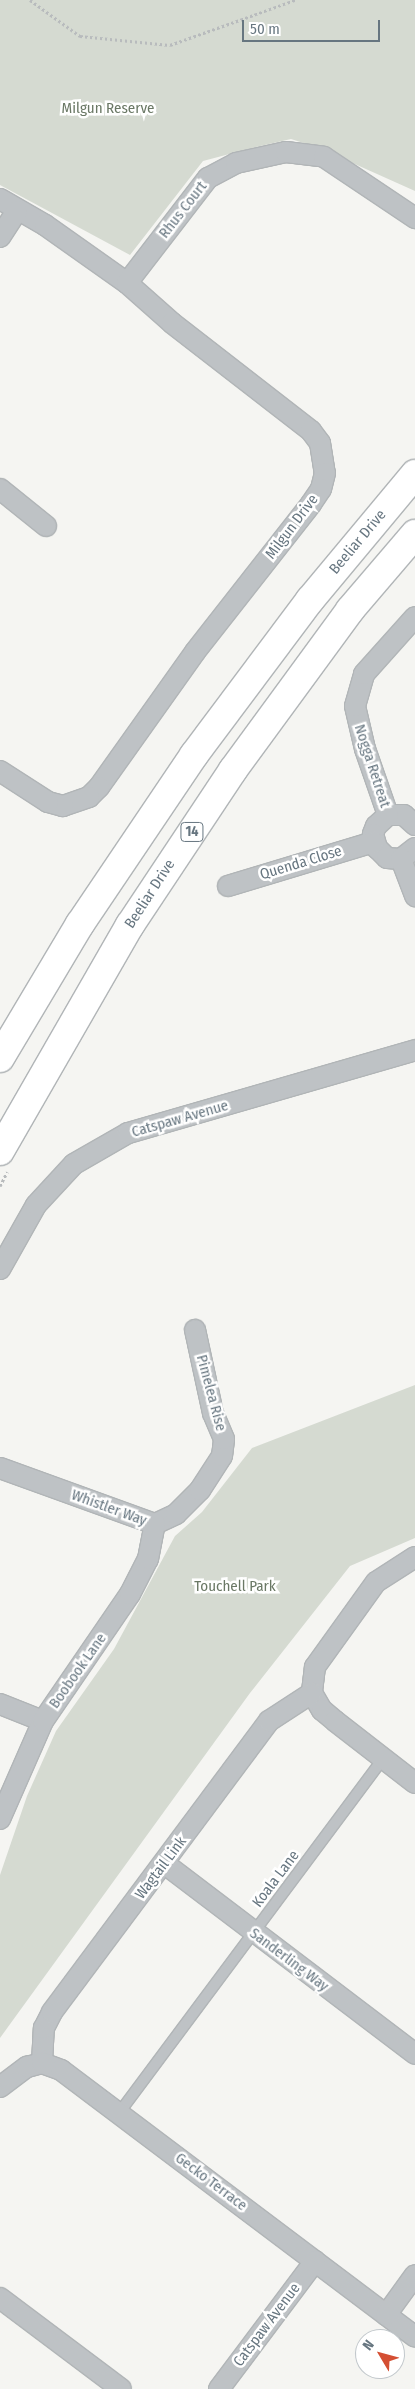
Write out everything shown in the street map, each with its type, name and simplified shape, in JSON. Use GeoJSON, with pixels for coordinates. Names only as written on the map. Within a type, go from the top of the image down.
{"type":"FeatureCollection","features":[{"type":"Feature","properties":{"kind":"highway","name":"Beeliar Drive"},"geometry":{"type":"LineString","coordinates":[[0,1058],[80,924],[194,755],[310,600],[415,474]]}},
{"type":"Feature","properties":{"kind":"highway","name":"Beeliar Drive"},"geometry":{"type":"LineString","coordinates":[[0,1151],[130,925],[233,770],[350,610],[415,534]]}},
{"type":"Feature","properties":{"kind":"street","name":"Rhus Court"},"geometry":{"type":"LineString","coordinates":[[127,283],[208,178],[236,163],[286,152],[324,157],[415,218]]}},
{"type":"Feature","properties":{"kind":"street","name":"Milgun Drive"},"geometry":{"type":"LineString","coordinates":[[0,199],[17,211],[45,225],[127,283],[172,323],[311,431],[320,443],[324,457],[325,473],[321,489],[89,797],[62,806],[48,802],[0,771]]}},
{"type":"Feature","properties":{"kind":"street"},"geometry":{"type":"LineString","coordinates":[[0,237],[17,211]]}},
{"type":"Feature","properties":{"kind":"street"},"geometry":{"type":"LineString","coordinates":[[0,489],[46,526]]}},
{"type":"Feature","properties":{"kind":"street","name":"Nogga Retreat"},"geometry":{"type":"LineString","coordinates":[[388,816],[365,749],[355,706],[364,674],[415,617]]}},
{"type":"Feature","properties":{"kind":"street"},"geometry":{"type":"LineString","coordinates":[[415,825],[404,815],[388,816],[376,826],[374,842],[381,854],[408,853],[415,896]]}},
{"type":"Feature","properties":{"kind":"street","name":"Quenda Close"},"geometry":{"type":"LineString","coordinates":[[228,886],[374,842]]}},
{"type":"Feature","properties":{"kind":"street","name":"Catspaw Avenue"},"geometry":{"type":"LineString","coordinates":[[0,1269],[36,1205],[74,1164],[128,1133],[415,1050]]}},
{"type":"Feature","properties":{"kind":"street","name":"Pimelea Rise"},"geometry":{"type":"LineString","coordinates":[[195,1330],[213,1413],[224,1439],[222,1456]]}},
{"type":"Feature","properties":{"kind":"street","name":"Whistler Way"},"geometry":{"type":"LineString","coordinates":[[0,1468],[155,1524],[176,1514],[200,1490],[222,1456]]}},
{"type":"Feature","properties":{"kind":"street","name":"Boobook Lane"},"geometry":{"type":"LineString","coordinates":[[0,1819],[43,1721],[130,1594],[148,1559],[155,1524]]}},
{"type":"Feature","properties":{"kind":"street"},"geometry":{"type":"LineString","coordinates":[[415,1557],[376,1582],[315,1667],[312,1693],[322,1710],[415,1783]]}},
{"type":"Feature","properties":{"kind":"street","name":"Wagtail Link"},"geometry":{"type":"LineString","coordinates":[[42,2063],[44,2028],[52,2012],[165,1864],[269,1721],[312,1693]]}},
{"type":"Feature","properties":{"kind":"street"},"geometry":{"type":"LineString","coordinates":[[0,1704],[43,1721]]}},
{"type":"Feature","properties":{"kind":"street","name":"Sanderling Way"},"geometry":{"type":"LineString","coordinates":[[165,1864],[415,2054]]}},
{"type":"Feature","properties":{"kind":"street"},"geometry":{"type":"LineString","coordinates":[[0,2087],[26,2066],[42,2063]]}},
{"type":"Feature","properties":{"kind":"street","name":"Gecko Terrace"},"geometry":{"type":"LineString","coordinates":[[42,2063],[61,2070],[415,2337]]}},
{"type":"Feature","properties":{"kind":"street","name":"Catspaw Avenue"},"geometry":{"type":"LineString","coordinates":[[219,2389],[315,2261]]}},
{"type":"Feature","properties":{"kind":"street"},"geometry":{"type":"LineString","coordinates":[[386,2315],[415,2275]]}},
{"type":"Feature","properties":{"kind":"street"},"geometry":{"type":"LineString","coordinates":[[0,2298],[121,2389]]}},
{"type":"Feature","properties":{"kind":"lane","name":"Koala Lane"},"geometry":{"type":"LineString","coordinates":[[119,2113],[384,1758]]}},
{"type":"Feature","properties":{"kind":"path"},"geometry":{"type":"LineString","coordinates":[[30,0],[80,36],[170,45],[295,0]]}},
{"type":"Feature","properties":{"kind":"green space","name":"Milgun Reserve"},"geometry":{"type":"Polygon","coordinates":[[[0,0],[415,0],[415,191],[319,148],[291,139],[203,161],[130,255],[0,185],[0,0]]]}},
{"type":"Feature","properties":{"kind":"green space","name":"Touchell Park"},"geometry":{"type":"Polygon","coordinates":[[[415,1385],[415,1538],[350,1566],[250,1693],[0,2038],[0,1875],[27,1796],[56,1731],[114,1649],[175,1536],[202,1512],[252,1448],[415,1385]]]}}]}
